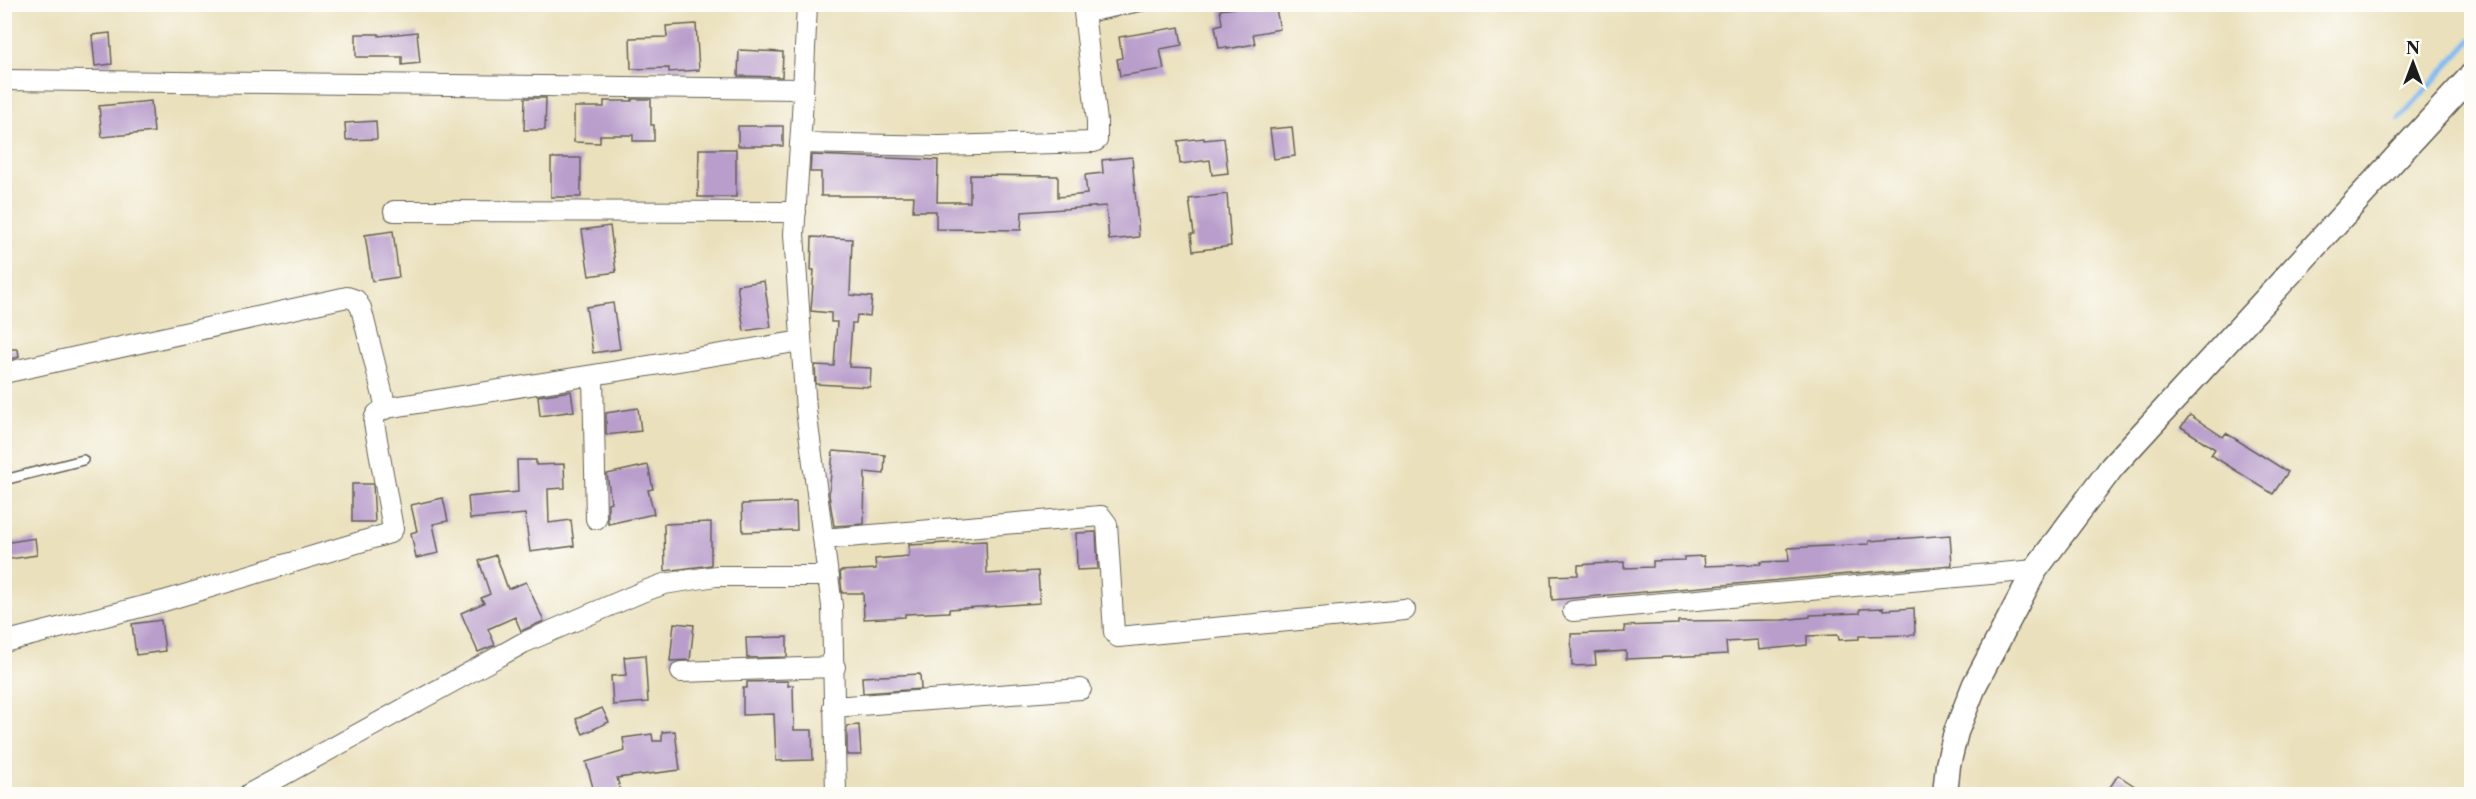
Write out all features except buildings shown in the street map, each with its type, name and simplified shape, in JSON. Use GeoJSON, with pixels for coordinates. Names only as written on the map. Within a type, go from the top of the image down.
{"type":"FeatureCollection","features":[{"type":"Feature","properties":{"kind":"street"},"geometry":{"type":"LineString","coordinates":[[807,4],[794,234],[806,410],[829,576],[835,667],[833,707],[836,795]]}},
{"type":"Feature","properties":{"kind":"street"},"geometry":{"type":"LineString","coordinates":[[800,143],[940,146],[1094,142],[1097,140],[1097,121],[1084,11]]}},
{"type":"Feature","properties":{"kind":"street"},"geometry":{"type":"LineString","coordinates":[[1946,795],[1948,765],[1956,732],[1975,684],[2035,570],[2112,467],[2472,75]]}},
{"type":"Feature","properties":{"kind":"street"},"geometry":{"type":"LineString","coordinates":[[4,80],[803,88]]}},
{"type":"Feature","properties":{"kind":"street"},"geometry":{"type":"LineString","coordinates":[[394,211],[796,212]]}},
{"type":"Feature","properties":{"kind":"street"},"geometry":{"type":"LineString","coordinates":[[4,373],[347,297],[356,300],[361,308],[386,408]]}},
{"type":"Feature","properties":{"kind":"street"},"geometry":{"type":"LineString","coordinates":[[4,642],[164,601],[392,532],[374,423],[375,415],[386,408],[801,341]]}},
{"type":"Feature","properties":{"kind":"street"},"geometry":{"type":"LineString","coordinates":[[593,375],[596,519]]}},
{"type":"Feature","properties":{"kind":"street"},"geometry":{"type":"LineString","coordinates":[[823,539],[1101,516],[1107,524],[1114,632],[1118,637],[1405,610]]}},
{"type":"Feature","properties":{"kind":"street"},"geometry":{"type":"LineString","coordinates":[[1573,611],[2035,570]]}},
{"type":"Feature","properties":{"kind":"street"},"geometry":{"type":"LineString","coordinates":[[249,795],[523,643],[642,592],[672,583],[716,576],[829,576]]}},
{"type":"Feature","properties":{"kind":"street"},"geometry":{"type":"LineString","coordinates":[[681,672],[835,667]]}},
{"type":"Feature","properties":{"kind":"street"},"geometry":{"type":"LineString","coordinates":[[833,707],[1081,689]]}},
{"type":"Feature","properties":{"kind":"lane"},"geometry":{"type":"LineString","coordinates":[[1084,11],[1151,4]]}},
{"type":"Feature","properties":{"kind":"lane"},"geometry":{"type":"LineString","coordinates":[[4,480],[83,460]]}},
{"type":"Feature","properties":{"kind":"waterway"},"geometry":{"type":"LineString","coordinates":[[2399,119],[2472,39]]}}]}
